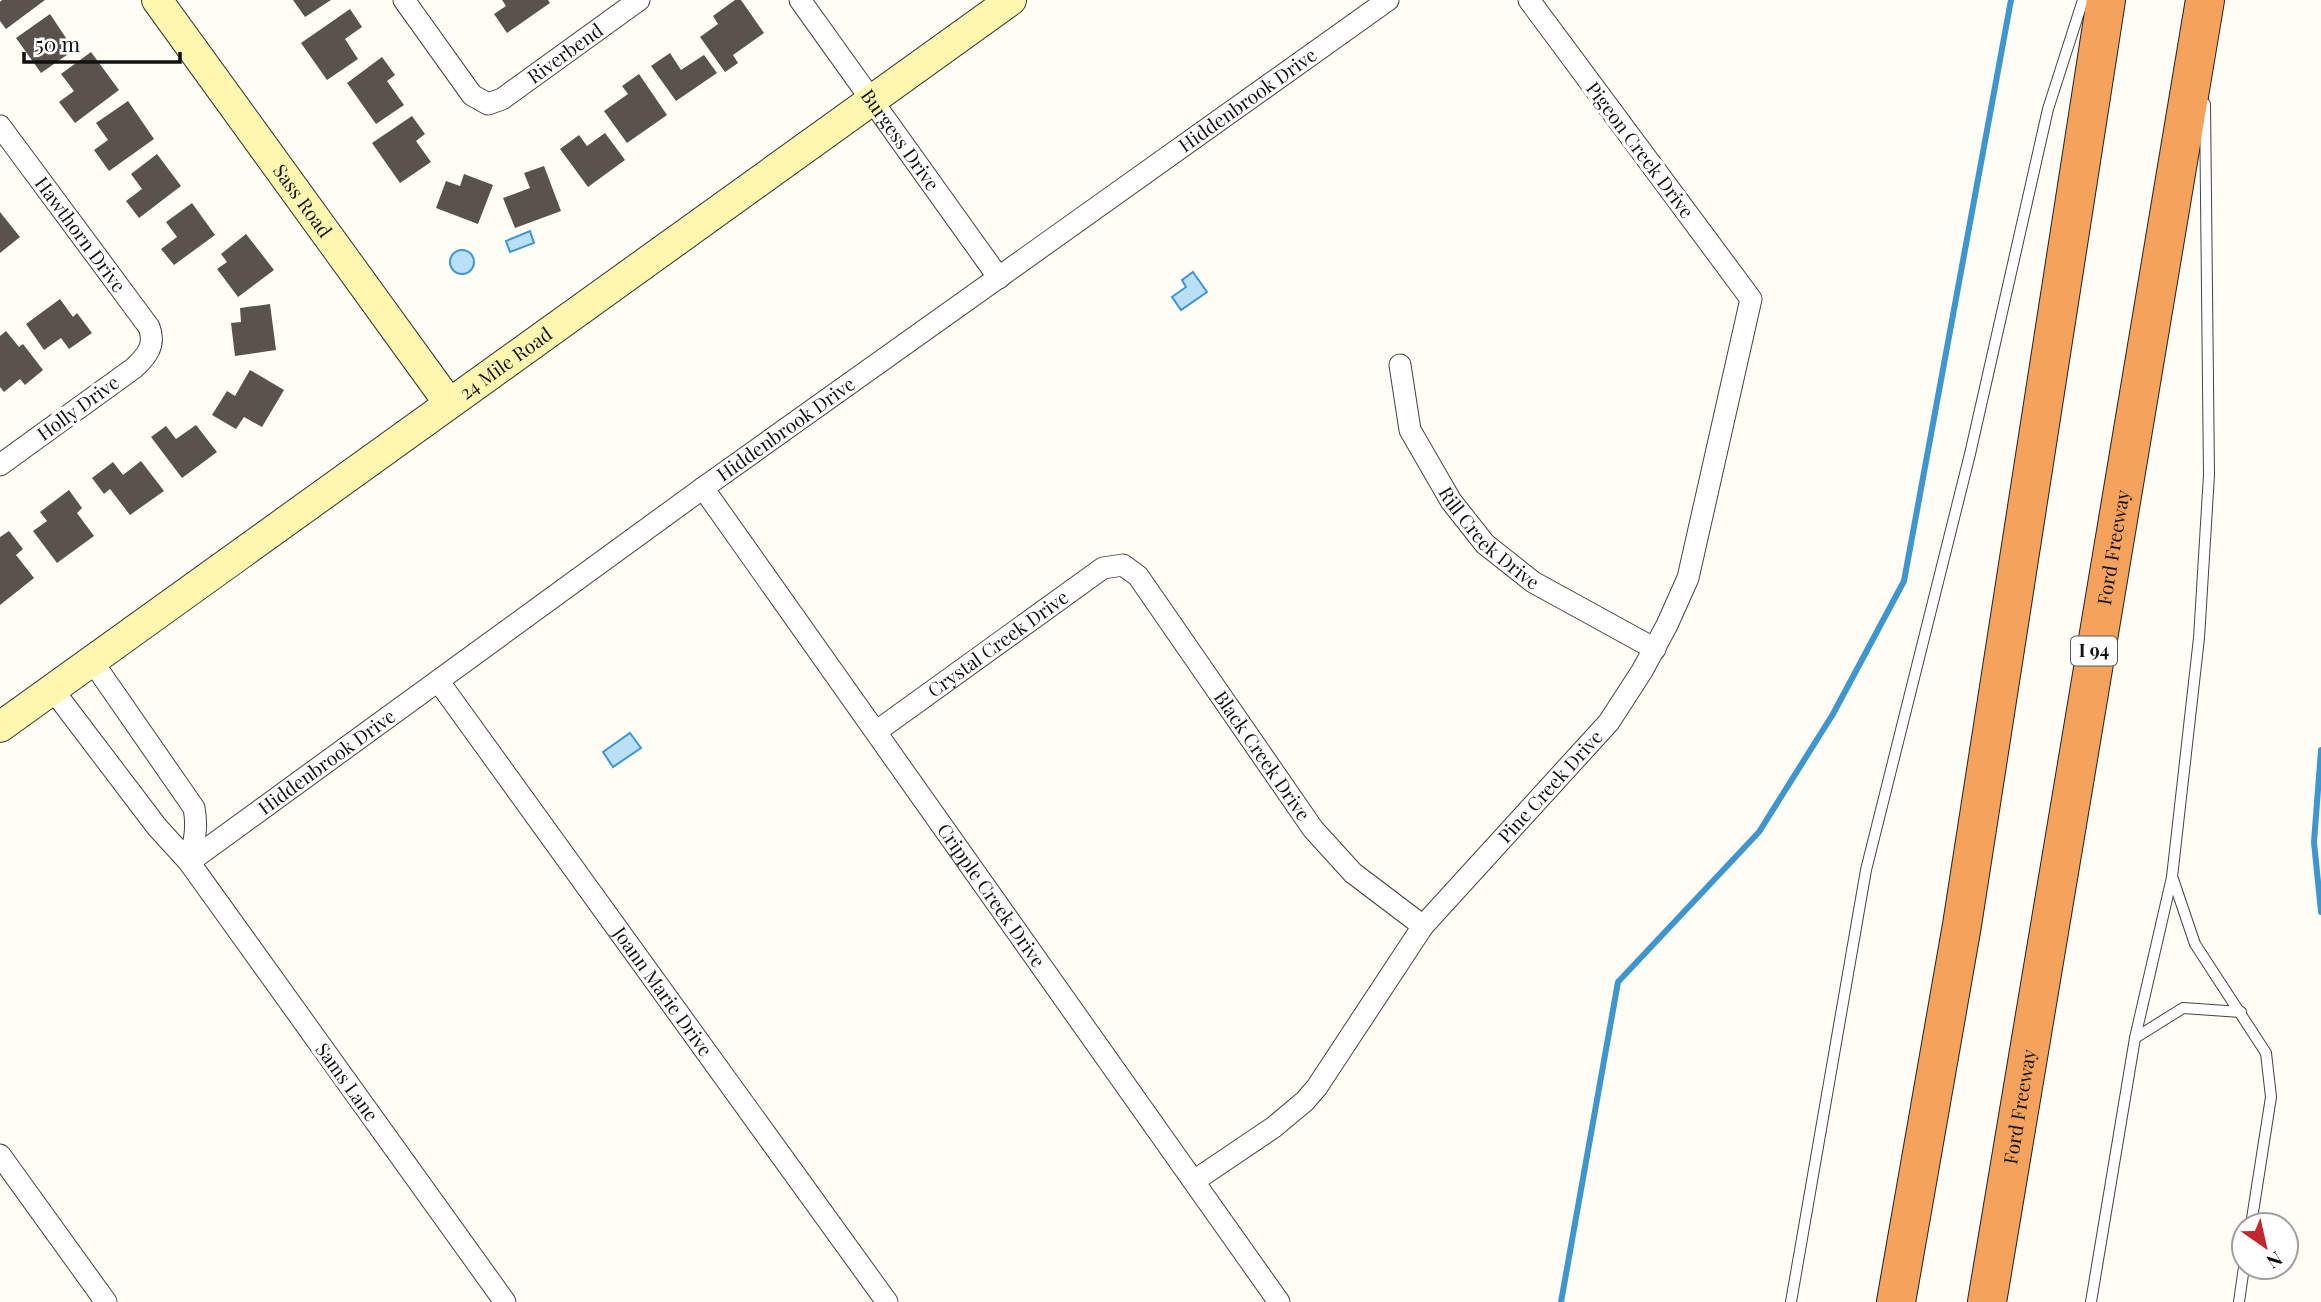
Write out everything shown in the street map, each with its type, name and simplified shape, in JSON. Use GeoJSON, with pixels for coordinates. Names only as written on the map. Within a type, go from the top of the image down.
{"type":"FeatureCollection","features":[{"type":"Feature","properties":{"kind":"highway"},"geometry":{"type":"LineString","coordinates":[[1896,1302],[1962,925],[2106,0]]}},
{"type":"Feature","properties":{"kind":"highway","name":"Ford Freeway"},"geometry":{"type":"LineString","coordinates":[[1987,1302],[2204,2]]}},
{"type":"Feature","properties":{"kind":"street","name":"Sass Road"},"geometry":{"type":"LineString","coordinates":[[157,0],[449,402]]}},
{"type":"Feature","properties":{"kind":"street","name":"Riverbend"},"geometry":{"type":"LineString","coordinates":[[404,0],[471,95],[488,104],[502,99],[639,0]]}},
{"type":"Feature","properties":{"kind":"street","name":"Burgess Drive"},"geometry":{"type":"LineString","coordinates":[[800,0],[999,278]]}},
{"type":"Feature","properties":{"kind":"street","name":"24 Mile Road"},"geometry":{"type":"LineString","coordinates":[[0,727],[1012,0]]}},
{"type":"Feature","properties":{"kind":"street","name":"Hiddenbrook Drive"},"geometry":{"type":"LineString","coordinates":[[189,862],[703,488],[1388,0]]}},
{"type":"Feature","properties":{"kind":"street","name":"Pigeon Creek Drive"},"geometry":{"type":"LineString","coordinates":[[1529,0],[1751,299]]}},
{"type":"Feature","properties":{"kind":"street","name":"Hawthorn Drive"},"geometry":{"type":"LineString","coordinates":[[0,126],[149,327],[152,347]]}},
{"type":"Feature","properties":{"kind":"street","name":"Pine Creek Drive"},"geometry":{"type":"LineString","coordinates":[[1194,1181],[1274,1127],[1305,1101],[1317,1087],[1423,926],[1609,722],[1655,649],[1688,578],[1751,299]]}},
{"type":"Feature","properties":{"kind":"street","name":"Holly Drive"},"geometry":{"type":"LineString","coordinates":[[0,464],[134,368],[152,347]]}},
{"type":"Feature","properties":{"kind":"street","name":"Rill Creek Drive"},"geometry":{"type":"LineString","coordinates":[[1400,365],[1410,430],[1451,501],[1485,544],[1533,582],[1655,649]]}},
{"type":"Feature","properties":{"kind":"street","name":"Cripple Creek Drive"},"geometry":{"type":"LineString","coordinates":[[703,488],[1279,1302]]}},
{"type":"Feature","properties":{"kind":"street","name":"Crystal Creek Drive"},"geometry":{"type":"LineString","coordinates":[[877,731],[1100,571],[1123,565]]}},
{"type":"Feature","properties":{"kind":"street","name":"Black Creek Drive"},"geometry":{"type":"LineString","coordinates":[[1123,565],[1135,572],[1293,803],[1326,846],[1353,873],[1423,926]]}},
{"type":"Feature","properties":{"kind":"street"},"geometry":{"type":"LineString","coordinates":[[92,661],[194,808],[197,822],[189,862]]}},
{"type":"Feature","properties":{"kind":"street","name":"Joann Marie Drive"},"geometry":{"type":"LineString","coordinates":[[439,682],[887,1302]]}},
{"type":"Feature","properties":{"kind":"street","name":"Sams Lane"},"geometry":{"type":"LineString","coordinates":[[53,690],[157,827],[189,862],[505,1302]]}},
{"type":"Feature","properties":{"kind":"street"},"geometry":{"type":"LineString","coordinates":[[0,1155],[106,1302]]}},
{"type":"Feature","properties":{"kind":"lane"},"geometry":{"type":"LineString","coordinates":[[1791,1302],[1866,870],[1969,454],[2048,109],[2083,0]]}},
{"type":"Feature","properties":{"kind":"lane"},"geometry":{"type":"LineString","coordinates":[[2204,2],[2204,74]]}},
{"type":"Feature","properties":{"kind":"lane"},"geometry":{"type":"LineString","coordinates":[[2091,1302],[2135,1038],[2172,877],[2199,638],[2209,475],[2205,88]]}},
{"type":"Feature","properties":{"kind":"lane"},"geometry":{"type":"LineString","coordinates":[[2172,877],[2194,944],[2266,1053],[2271,1097],[2253,1211]]}},
{"type":"Feature","properties":{"kind":"lane"},"geometry":{"type":"LineString","coordinates":[[2135,1038],[2183,1009],[2241,1012]]}},
{"type":"Feature","properties":{"kind":"lane"},"geometry":{"type":"LineString","coordinates":[[2239,1302],[2242,1281]]}},
{"type":"Feature","properties":{"kind":"water"},"geometry":{"type":"Polygon","coordinates":[[[530,231],[534,243],[510,252],[506,241],[530,231]]]}},
{"type":"Feature","properties":{"kind":"water"},"geometry":{"type":"Polygon","coordinates":[[[462,250],[471,253],[474,262],[471,271],[462,274],[453,271],[450,262],[453,253],[462,250]]]}},
{"type":"Feature","properties":{"kind":"water"},"geometry":{"type":"Polygon","coordinates":[[[1193,272],[1207,292],[1181,310],[1172,297],[1186,287],[1182,280],[1193,272]]]}},
{"type":"Feature","properties":{"kind":"water"},"geometry":{"type":"Polygon","coordinates":[[[630,733],[641,748],[613,767],[603,752],[630,733]]]}},
{"type":"Feature","properties":{"kind":"building"},"geometry":{"type":"Polygon","coordinates":[[[2,0],[45,0],[6,29],[0,21],[2,0]]]}},
{"type":"Feature","properties":{"kind":"building"},"geometry":{"type":"Polygon","coordinates":[[[293,0],[331,0],[305,17],[293,0]]]}},
{"type":"Feature","properties":{"kind":"building"},"geometry":{"type":"Polygon","coordinates":[[[502,0],[548,0],[550,3],[507,33],[494,14],[506,6],[502,0]]]}},
{"type":"Feature","properties":{"kind":"building"},"geometry":{"type":"Polygon","coordinates":[[[735,0],[741,0],[764,33],[733,55],[738,63],[725,72],[700,37],[718,24],[713,16],[735,0]]]}},
{"type":"Feature","properties":{"kind":"building"},"geometry":{"type":"Polygon","coordinates":[[[350,9],[362,27],[345,39],[358,59],[327,80],[301,43],[350,9]]]}},
{"type":"Feature","properties":{"kind":"building"},"geometry":{"type":"Polygon","coordinates":[[[50,14],[74,50],[41,73],[16,38],[50,14]]]}},
{"type":"Feature","properties":{"kind":"building"},"geometry":{"type":"Polygon","coordinates":[[[91,52],[119,90],[75,123],[59,102],[74,91],[61,74],[91,52]]]}},
{"type":"Feature","properties":{"kind":"building"},"geometry":{"type":"Polygon","coordinates":[[[670,53],[681,70],[704,55],[717,73],[676,101],[651,66],[670,53]]]}},
{"type":"Feature","properties":{"kind":"building"},"geometry":{"type":"Polygon","coordinates":[[[382,57],[395,75],[387,81],[404,105],[376,124],[347,83],[382,57]]]}},
{"type":"Feature","properties":{"kind":"building"},"geometry":{"type":"Polygon","coordinates":[[[639,74],[667,115],[627,143],[604,111],[628,94],[622,86],[639,74]]]}},
{"type":"Feature","properties":{"kind":"building"},"geometry":{"type":"Polygon","coordinates":[[[128,101],[154,139],[109,171],[94,150],[108,140],[96,123],[128,101]]]}},
{"type":"Feature","properties":{"kind":"building"},"geometry":{"type":"Polygon","coordinates":[[[412,116],[425,134],[416,141],[431,162],[400,183],[372,143],[412,116]]]}},
{"type":"Feature","properties":{"kind":"building"},"geometry":{"type":"Polygon","coordinates":[[[605,133],[625,160],[588,187],[560,149],[579,135],[587,146],[605,133]]]}},
{"type":"Feature","properties":{"kind":"building"},"geometry":{"type":"Polygon","coordinates":[[[157,154],[181,186],[139,218],[126,201],[142,189],[131,174],[157,154]]]}},
{"type":"Feature","properties":{"kind":"building"},"geometry":{"type":"Polygon","coordinates":[[[544,166],[561,211],[515,228],[503,198],[530,188],[524,173],[544,166]]]}},
{"type":"Feature","properties":{"kind":"building"},"geometry":{"type":"Polygon","coordinates":[[[464,174],[493,185],[478,224],[436,208],[446,181],[460,186],[464,174]]]}},
{"type":"Feature","properties":{"kind":"building"},"geometry":{"type":"Polygon","coordinates":[[[192,203],[215,235],[174,265],[161,249],[177,237],[166,222],[192,203]]]}},
{"type":"Feature","properties":{"kind":"building"},"geometry":{"type":"Polygon","coordinates":[[[0,212],[20,237],[0,253],[0,212]]]}},
{"type":"Feature","properties":{"kind":"building"},"geometry":{"type":"Polygon","coordinates":[[[246,234],[274,270],[238,297],[217,269],[227,262],[221,254],[246,234]]]}},
{"type":"Feature","properties":{"kind":"building"},"geometry":{"type":"Polygon","coordinates":[[[60,299],[73,317],[77,313],[92,333],[69,349],[61,338],[44,350],[26,324],[60,299]]]}},
{"type":"Feature","properties":{"kind":"building"},"geometry":{"type":"Polygon","coordinates":[[[270,304],[276,350],[235,356],[231,323],[241,322],[240,308],[270,304]]]}},
{"type":"Feature","properties":{"kind":"building"},"geometry":{"type":"Polygon","coordinates":[[[6,331],[19,347],[23,344],[43,370],[25,385],[20,379],[4,392],[0,387],[0,336],[6,331]]]}},
{"type":"Feature","properties":{"kind":"building"},"geometry":{"type":"Polygon","coordinates":[[[250,370],[284,390],[262,427],[244,417],[236,429],[212,415],[227,391],[235,396],[250,370]]]}},
{"type":"Feature","properties":{"kind":"building"},"geometry":{"type":"Polygon","coordinates":[[[196,425],[217,452],[182,478],[151,437],[166,426],[176,439],[196,425]]]}},
{"type":"Feature","properties":{"kind":"building"},"geometry":{"type":"Polygon","coordinates":[[[141,461],[164,491],[130,515],[110,489],[104,494],[92,478],[113,462],[123,475],[141,461]]]}},
{"type":"Feature","properties":{"kind":"building"},"geometry":{"type":"Polygon","coordinates":[[[69,490],[82,508],[77,513],[94,536],[57,563],[33,531],[47,521],[40,512],[69,490]]]}},
{"type":"Feature","properties":{"kind":"building"},"geometry":{"type":"Polygon","coordinates":[[[9,531],[23,549],[16,555],[34,578],[0,605],[0,537],[9,531]]]}},
{"type":"Feature","properties":{"kind":"waterway"},"geometry":{"type":"LineString","coordinates":[[1561,1302],[1618,982],[1759,832],[1833,714],[1904,581],[2011,0]]}},
{"type":"Feature","properties":{"kind":"waterway"},"geometry":{"type":"LineString","coordinates":[[2321,750],[2314,842],[2321,912]]}}]}
